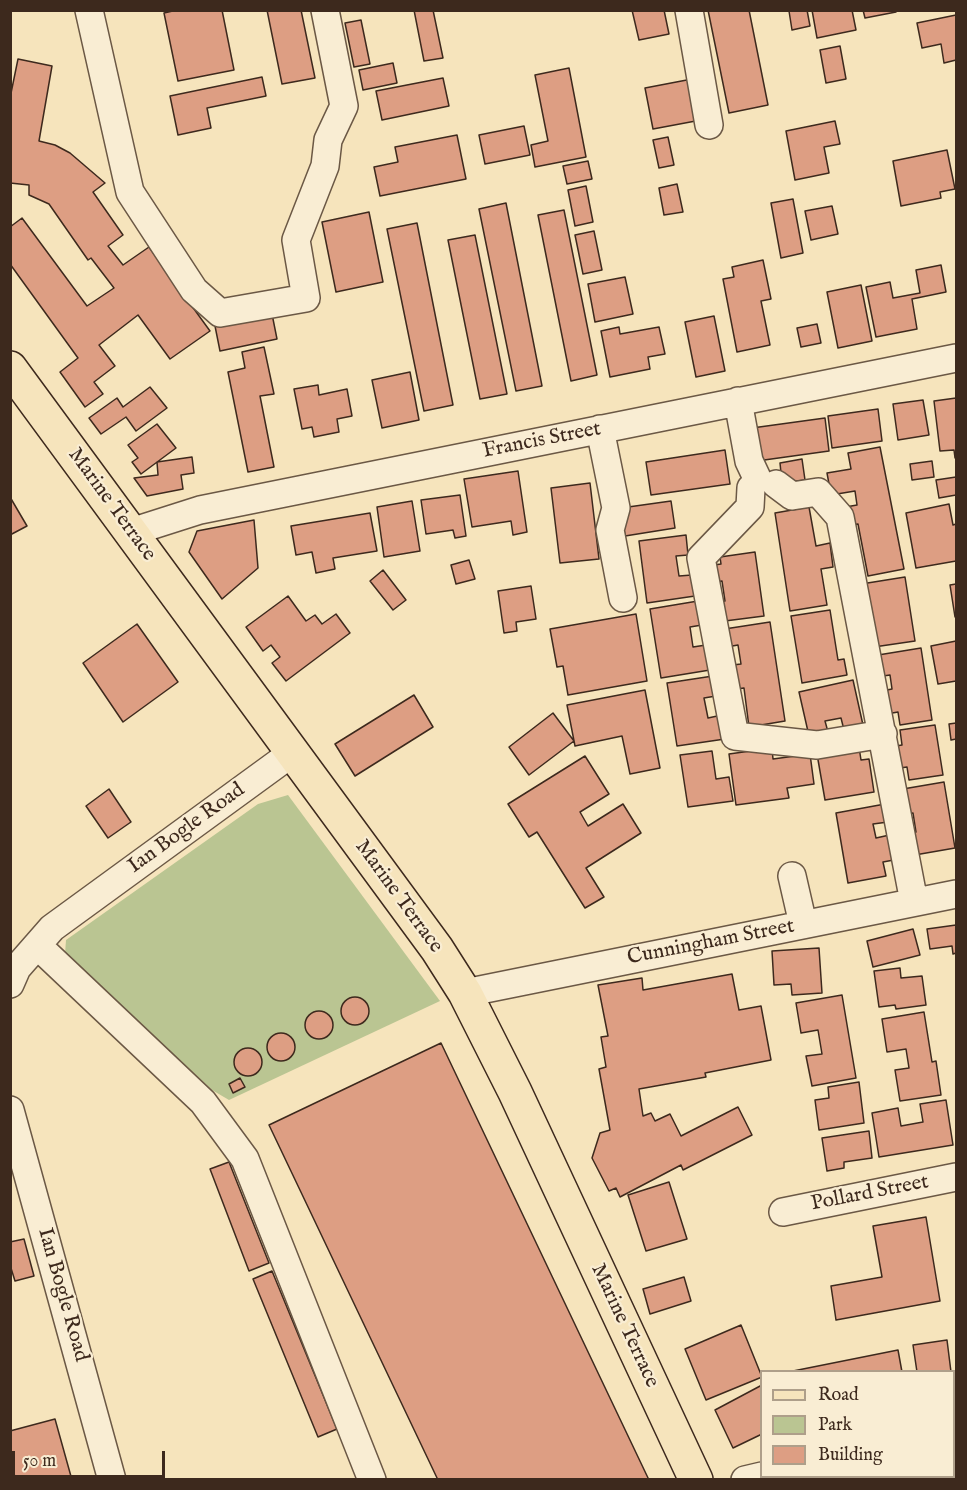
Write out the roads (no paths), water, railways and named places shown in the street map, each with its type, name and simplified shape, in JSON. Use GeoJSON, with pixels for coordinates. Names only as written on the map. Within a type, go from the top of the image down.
{"type":"FeatureCollection","features":[{"type":"Feature","properties":{"kind":"main road","name":"Marine Terrace"},"geometry":{"type":"LineString","coordinates":[[10,368],[437,950],[465,993],[520,1103],[696,1479]]}},
{"type":"Feature","properties":{"kind":"street"},"geometry":{"type":"LineString","coordinates":[[89,10],[130,192],[194,290],[220,313],[306,298],[296,240],[325,166],[328,140],[344,105],[325,10]]}},
{"type":"Feature","properties":{"kind":"street"},"geometry":{"type":"LineString","coordinates":[[689,10],[684,55],[709,124]]}},
{"type":"Feature","properties":{"kind":"street","name":"Francis Street"},"geometry":{"type":"LineString","coordinates":[[131,532],[200,510],[957,358]]}},
{"type":"Feature","properties":{"kind":"street"},"geometry":{"type":"LineString","coordinates":[[738,401],[749,461],[762,484],[792,496],[818,492],[840,518],[914,902]]}},
{"type":"Feature","properties":{"kind":"street"},"geometry":{"type":"LineString","coordinates":[[600,429],[616,508],[610,530],[623,598]]}},
{"type":"Feature","properties":{"kind":"street"},"geometry":{"type":"LineString","coordinates":[[762,484],[750,507],[701,558],[735,736],[817,745],[883,734]]}},
{"type":"Feature","properties":{"kind":"street","name":"Ian Bogle Road"},"geometry":{"type":"LineString","coordinates":[[14,976],[37,945],[61,921],[292,753]]}},
{"type":"Feature","properties":{"kind":"street"},"geometry":{"type":"LineString","coordinates":[[792,876],[803,924]]}},
{"type":"Feature","properties":{"kind":"street","name":"Cunningham Street"},"geometry":{"type":"LineString","coordinates":[[465,993],[957,894]]}},
{"type":"Feature","properties":{"kind":"street"},"geometry":{"type":"LineString","coordinates":[[37,945],[203,1102],[246,1159],[372,1479]]}},
{"type":"Feature","properties":{"kind":"street","name":"Ian Bogle Road"},"geometry":{"type":"LineString","coordinates":[[10,1110],[112,1479]]}},
{"type":"Feature","properties":{"kind":"street","name":"Pollard Street"},"geometry":{"type":"LineString","coordinates":[[783,1212],[957,1177]]}},
{"type":"Feature","properties":{"kind":"street"},"geometry":{"type":"LineString","coordinates":[[745,1479],[760,1476]]}}]}
